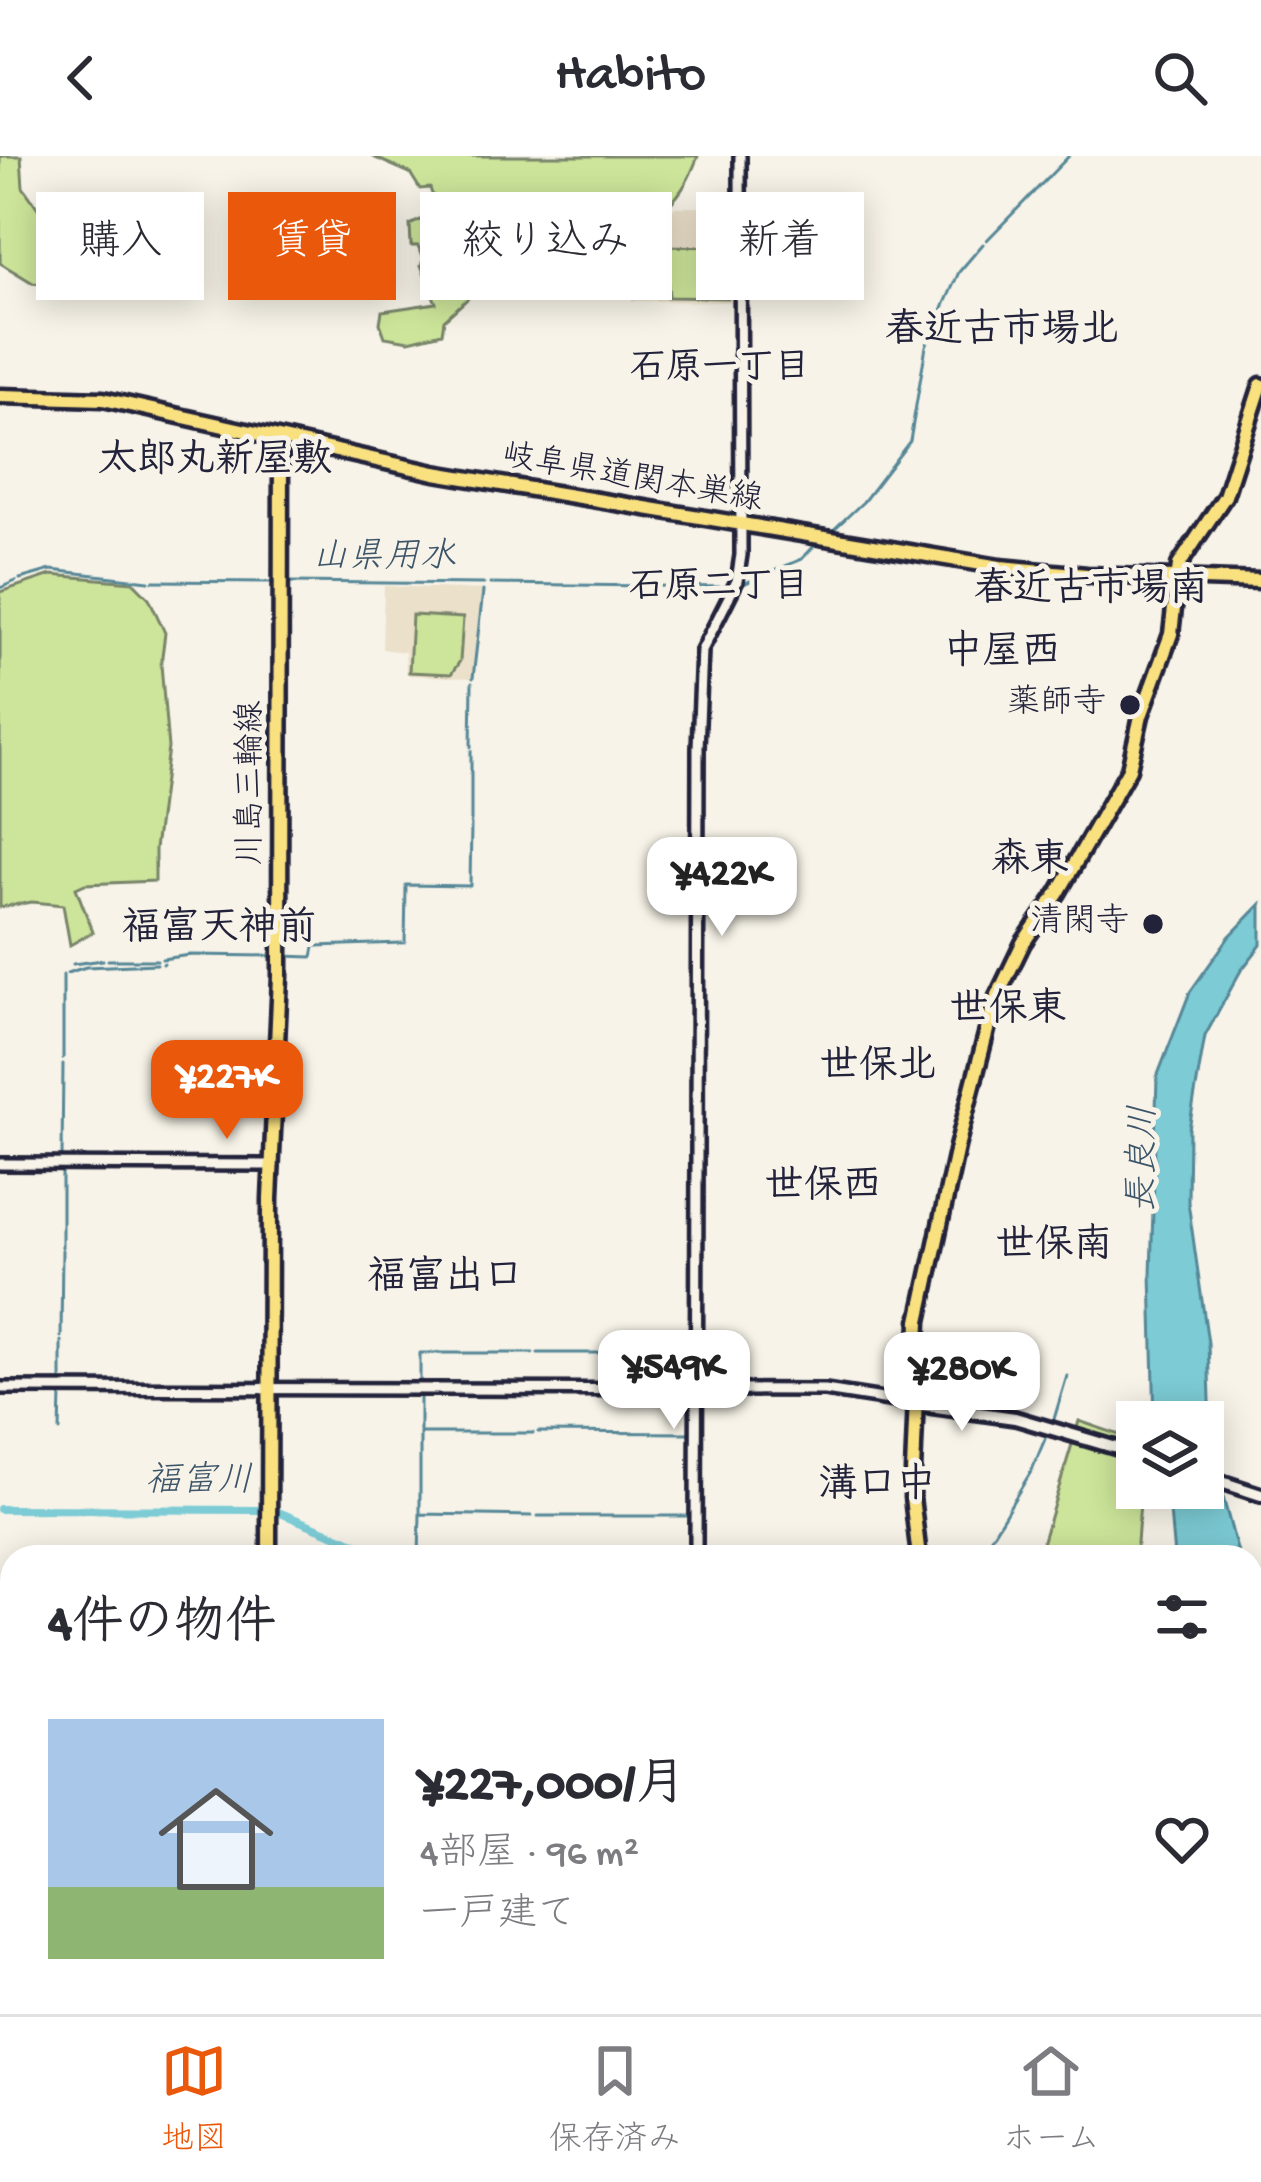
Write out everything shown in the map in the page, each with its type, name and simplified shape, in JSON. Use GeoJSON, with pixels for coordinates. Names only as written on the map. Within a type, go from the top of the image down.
{"type":"FeatureCollection","features":[{"type":"Feature","properties":{"kind":"main road"},"geometry":{"type":"LineString","coordinates":[[918,1545],[912,1500],[920,1321],[994,1003],[1023,943],[1058,893],[1129,769],[1141,716],[1171,634],[1176,578],[1186,551],[1225,496],[1261,385]]}},
{"type":"Feature","properties":{"kind":"main road","name":"岐阜県道関本巣線"},"geometry":{"type":"LineString","coordinates":[[0,396],[103,399],[435,473],[1007,568],[1261,581]]}},
{"type":"Feature","properties":{"kind":"main road","name":"川島三輪線"},"geometry":{"type":"LineString","coordinates":[[269,1545],[280,977],[281,441]]}},
{"type":"Feature","properties":{"kind":"main road"},"geometry":{"type":"LineString","coordinates":[[915,1404],[1015,1418],[1116,1448]]}},
{"type":"Feature","properties":{"kind":"main road"},"geometry":{"type":"LineString","coordinates":[[1224,1483],[1261,1496]]}},
{"type":"Feature","properties":{"kind":"street"},"geometry":{"type":"LineString","coordinates":[[697,1545],[701,655],[737,581],[741,526],[740,156]]}},
{"type":"Feature","properties":{"kind":"street"},"geometry":{"type":"LineString","coordinates":[[0,1164],[273,1165]]}},
{"type":"Feature","properties":{"kind":"street"},"geometry":{"type":"LineString","coordinates":[[0,1388],[825,1390],[915,1404]]}},
{"type":"Feature","properties":{"kind":"shaded area"},"geometry":{"type":"Polygon","coordinates":[[[696,207],[696,300],[735,302],[632,301],[672,300],[672,209],[696,207]]]}},
{"type":"Feature","properties":{"kind":"shaded area"},"geometry":{"type":"Polygon","coordinates":[[[384,586],[483,590],[472,678],[410,675],[405,652],[382,649],[384,586]]]}},
{"type":"Feature","properties":{"kind":"green space"},"geometry":{"type":"Polygon","coordinates":[[[0,156],[21,156],[23,187],[36,206],[36,283],[0,263],[0,156]]]}},
{"type":"Feature","properties":{"kind":"green space"},"geometry":{"type":"Polygon","coordinates":[[[371,156],[698,156],[672,202],[672,192],[431,192],[420,189],[410,173],[371,156]]]}},
{"type":"Feature","properties":{"kind":"green space"},"geometry":{"type":"Polygon","coordinates":[[[420,220],[420,250],[411,246],[410,225],[420,220]]]}},
{"type":"Feature","properties":{"kind":"green space"},"geometry":{"type":"Polygon","coordinates":[[[672,246],[696,247],[696,297],[672,297],[672,246]]]}},
{"type":"Feature","properties":{"kind":"green space"},"geometry":{"type":"Polygon","coordinates":[[[466,300],[444,320],[442,333],[409,341],[385,337],[382,311],[466,300]]]}},
{"type":"Feature","properties":{"kind":"green space"},"geometry":{"type":"Polygon","coordinates":[[[51,575],[133,582],[149,598],[165,633],[161,664],[168,748],[155,881],[76,888],[93,932],[70,945],[63,905],[32,902],[0,907],[0,592],[51,575]]]}},
{"type":"Feature","properties":{"kind":"green space"},"geometry":{"type":"Polygon","coordinates":[[[412,615],[463,618],[460,661],[451,674],[409,672],[412,615]]]}},
{"type":"Feature","properties":{"kind":"green space"},"geometry":{"type":"Polygon","coordinates":[[[1079,1421],[1116,1434],[1116,1509],[1139,1509],[1137,1545],[1042,1545],[1079,1421]]]}},
{"type":"Feature","properties":{"kind":"water"},"geometry":{"type":"Polygon","coordinates":[[[1261,904],[1261,945],[1240,972],[1205,1036],[1189,1129],[1188,1202],[1208,1343],[1210,1401],[1154,1401],[1151,1274],[1157,1077],[1190,992],[1229,937],[1261,904]]]}},
{"type":"Feature","properties":{"kind":"water"},"geometry":{"type":"Polygon","coordinates":[[[1224,1501],[1236,1545],[1173,1545],[1170,1509],[1224,1509],[1224,1501]]]}},
{"type":"Feature","properties":{"kind":"waterway","name":"山県用水"},"geometry":{"type":"LineString","coordinates":[[987,240],[1069,156]]}},
{"type":"Feature","properties":{"kind":"waterway","name":"山県用水"},"geometry":{"type":"LineString","coordinates":[[828,535],[863,502],[910,441],[926,346],[959,272],[983,244]]}},
{"type":"Feature","properties":{"kind":"waterway","name":"山県用水"},"geometry":{"type":"LineString","coordinates":[[741,585],[802,559],[817,543]]}},
{"type":"Feature","properties":{"kind":"waterway","name":"山県用水"},"geometry":{"type":"LineString","coordinates":[[20,579],[51,570],[149,581]]}},
{"type":"Feature","properties":{"kind":"waterway","name":"山県用水"},"geometry":{"type":"LineString","coordinates":[[0,588],[16,581]]}},
{"type":"Feature","properties":{"kind":"waterway","name":"山県用水"},"geometry":{"type":"LineString","coordinates":[[153,581],[274,582]]}},
{"type":"Feature","properties":{"kind":"waterway","name":"山県用水"},"geometry":{"type":"LineString","coordinates":[[288,582],[484,584]]}},
{"type":"Feature","properties":{"kind":"waterway","name":"山県用水"},"geometry":{"type":"LineString","coordinates":[[490,584],[727,587]]}},
{"type":"Feature","properties":{"kind":"waterway","name":"山県用水"},"geometry":{"type":"LineString","coordinates":[[473,678],[483,591]]}},
{"type":"Feature","properties":{"kind":"waterway","name":"山県用水"},"geometry":{"type":"LineString","coordinates":[[471,747],[472,683]]}},
{"type":"Feature","properties":{"kind":"waterway","name":"山県用水"},"geometry":{"type":"LineString","coordinates":[[471,751],[471,821]]}},
{"type":"Feature","properties":{"kind":"waterway","name":"山県用水"},"geometry":{"type":"LineString","coordinates":[[406,885],[470,886],[471,824]]}},
{"type":"Feature","properties":{"kind":"waterway","name":"山県用水"},"geometry":{"type":"LineString","coordinates":[[405,943],[406,887]]}},
{"type":"Feature","properties":{"kind":"waterway","name":"山県用水"},"geometry":{"type":"LineString","coordinates":[[316,946],[402,943]]}},
{"type":"Feature","properties":{"kind":"waterway","name":"山県用水"},"geometry":{"type":"LineString","coordinates":[[283,956],[312,957],[314,947]]}},
{"type":"Feature","properties":{"kind":"waterway","name":"山県用水"},"geometry":{"type":"LineString","coordinates":[[162,959],[274,956]]}},
{"type":"Feature","properties":{"kind":"waterway"},"geometry":{"type":"LineString","coordinates":[[73,964],[103,960]]}},
{"type":"Feature","properties":{"kind":"waterway"},"geometry":{"type":"LineString","coordinates":[[108,960],[157,960]]}},
{"type":"Feature","properties":{"kind":"waterway","name":"山県用水"},"geometry":{"type":"LineString","coordinates":[[67,973],[86,967],[157,964]]}},
{"type":"Feature","properties":{"kind":"waterway","name":"山県用水"},"geometry":{"type":"LineString","coordinates":[[63,975],[63,1058]]}},
{"type":"Feature","properties":{"kind":"waterway","name":"山県用水"},"geometry":{"type":"LineString","coordinates":[[62,1159],[63,1064]]}},
{"type":"Feature","properties":{"kind":"waterway","name":"山県用水"},"geometry":{"type":"LineString","coordinates":[[62,1168],[62,1247]]}},
{"type":"Feature","properties":{"kind":"waterway","name":"山県用水"},"geometry":{"type":"LineString","coordinates":[[61,1337],[62,1250]]}},
{"type":"Feature","properties":{"kind":"waterway","name":"山県用水"},"geometry":{"type":"LineString","coordinates":[[61,1341],[61,1384]]}},
{"type":"Feature","properties":{"kind":"waterway"},"geometry":{"type":"LineString","coordinates":[[420,1384],[420,1353],[533,1353]]}},
{"type":"Feature","properties":{"kind":"waterway"},"geometry":{"type":"LineString","coordinates":[[538,1353],[692,1353]]}},
{"type":"Feature","properties":{"kind":"waterway"},"geometry":{"type":"LineString","coordinates":[[1054,1419],[1067,1376]]}},
{"type":"Feature","properties":{"kind":"waterway","name":"山県用水"},"geometry":{"type":"LineString","coordinates":[[60,1431],[61,1394]]}},
{"type":"Feature","properties":{"kind":"waterway"},"geometry":{"type":"LineString","coordinates":[[420,1394],[420,1431]]}},
{"type":"Feature","properties":{"kind":"waterway"},"geometry":{"type":"LineString","coordinates":[[538,1432],[690,1433]]}},
{"type":"Feature","properties":{"kind":"waterway"},"geometry":{"type":"LineString","coordinates":[[420,1514],[420,1433],[533,1433]]}},
{"type":"Feature","properties":{"kind":"waterway"},"geometry":{"type":"LineString","coordinates":[[986,1545],[1032,1470],[1045,1439]]}},
{"type":"Feature","properties":{"kind":"waterway","name":"福富川"},"geometry":{"type":"LineString","coordinates":[[0,1509],[273,1510],[359,1545]]}},
{"type":"Feature","properties":{"kind":"waterway"},"geometry":{"type":"LineString","coordinates":[[419,1545],[420,1514],[532,1516]]}},
{"type":"Feature","properties":{"kind":"waterway"},"geometry":{"type":"LineString","coordinates":[[538,1516],[692,1516]]}},
{"type":"Feature","properties":{"kind":"place","name":"薬師寺"},"geometry":{"type":"Point","coordinates":[1130,705]}},
{"type":"Feature","properties":{"kind":"place","name":"清閑寺"},"geometry":{"type":"Point","coordinates":[1153,924]}},
{"type":"Feature","properties":{"kind":"district","name":"春近古市場北"},"geometry":{"type":"Point","coordinates":[1002,333]}},
{"type":"Feature","properties":{"kind":"district","name":"石原一丁目"},"geometry":{"type":"Point","coordinates":[720,370]}},
{"type":"Feature","properties":{"kind":"district","name":"太郎丸新屋敷"},"geometry":{"type":"Point","coordinates":[215,463]}},
{"type":"Feature","properties":{"kind":"district","name":"石原二丁目"},"geometry":{"type":"Point","coordinates":[719,589]}},
{"type":"Feature","properties":{"kind":"district","name":"春近古市場南"},"geometry":{"type":"Point","coordinates":[1091,592]}},
{"type":"Feature","properties":{"kind":"district","name":"中屋西"},"geometry":{"type":"Point","coordinates":[1002,655]}},
{"type":"Feature","properties":{"kind":"district","name":"森東"},"geometry":{"type":"Point","coordinates":[1030,863]}},
{"type":"Feature","properties":{"kind":"district","name":"福富天神前"},"geometry":{"type":"Point","coordinates":[219,931]}},
{"type":"Feature","properties":{"kind":"district","name":"世保東"},"geometry":{"type":"Point","coordinates":[1008,1012]}},
{"type":"Feature","properties":{"kind":"district","name":"世保北"},"geometry":{"type":"Point","coordinates":[878,1069]}},
{"type":"Feature","properties":{"kind":"district","name":"世保西"},"geometry":{"type":"Point","coordinates":[823,1189]}},
{"type":"Feature","properties":{"kind":"district","name":"世保南"},"geometry":{"type":"Point","coordinates":[1054,1248]}},
{"type":"Feature","properties":{"kind":"district","name":"福富出口"},"geometry":{"type":"Point","coordinates":[445,1280]}},
{"type":"Feature","properties":{"kind":"district","name":"溝口中"},"geometry":{"type":"Point","coordinates":[877,1488]}},
{"type":"Feature","properties":{"kind":"water label","name":"長良川"},"geometry":{"type":"Point","coordinates":[1146,1159]}}]}
